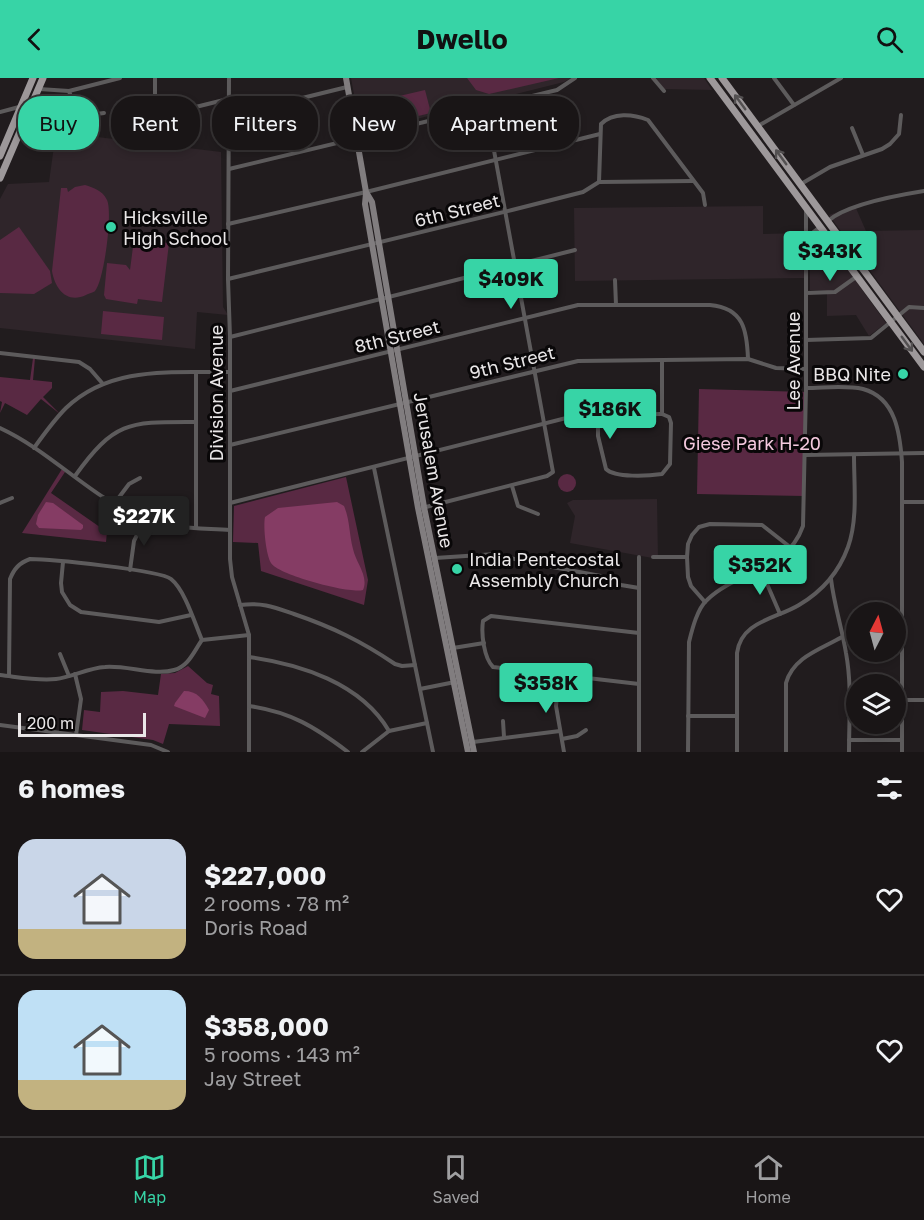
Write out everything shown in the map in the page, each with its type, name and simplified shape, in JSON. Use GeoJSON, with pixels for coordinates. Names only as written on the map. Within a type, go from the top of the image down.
{"type":"FeatureCollection","features":[{"type":"Feature","properties":{"kind":"main road"},"geometry":{"type":"LineString","coordinates":[[25,96],[33,78]]}},
{"type":"Feature","properties":{"kind":"main road"},"geometry":{"type":"LineString","coordinates":[[1,174],[43,78]]}},
{"type":"Feature","properties":{"kind":"main road","name":"Jerusalem Avenue"},"geometry":{"type":"LineString","coordinates":[[346,78],[350,96]]}},
{"type":"Feature","properties":{"kind":"main road"},"geometry":{"type":"LineString","coordinates":[[710,78],[924,367]]}},
{"type":"Feature","properties":{"kind":"main road"},"geometry":{"type":"LineString","coordinates":[[722,78],[924,352]]}},
{"type":"Feature","properties":{"kind":"main road"},"geometry":{"type":"LineString","coordinates":[[0,156],[18,112]]}},
{"type":"Feature","properties":{"kind":"main road","name":"Jerusalem Avenue"},"geometry":{"type":"LineString","coordinates":[[359,150],[366,192],[365,204],[406,402],[412,458]]}},
{"type":"Feature","properties":{"kind":"main road","name":"Jerusalem Avenue"},"geometry":{"type":"LineString","coordinates":[[394,350],[399,404],[469,742],[474,752]]}},
{"type":"Feature","properties":{"kind":"main road","name":"Jerusalem Avenue"},"geometry":{"type":"LineString","coordinates":[[468,752],[469,742]]}},
{"type":"Feature","properties":{"kind":"street"},"geometry":{"type":"LineString","coordinates":[[39,89],[69,91],[120,78]]}},
{"type":"Feature","properties":{"kind":"street"},"geometry":{"type":"LineString","coordinates":[[155,78],[155,96]]}},
{"type":"Feature","properties":{"kind":"street","name":"Division Avenue"},"geometry":{"type":"LineString","coordinates":[[228,96],[229,78]]}},
{"type":"Feature","properties":{"kind":"street"},"geometry":{"type":"LineString","coordinates":[[531,96],[556,90],[575,78]]}},
{"type":"Feature","properties":{"kind":"street"},"geometry":{"type":"LineString","coordinates":[[653,78],[664,91]]}},
{"type":"Feature","properties":{"kind":"street"},"geometry":{"type":"LineString","coordinates":[[774,78],[794,105]]}},
{"type":"Feature","properties":{"kind":"street"},"geometry":{"type":"LineString","coordinates":[[749,131],[838,79]]}},
{"type":"Feature","properties":{"kind":"street"},"geometry":{"type":"LineString","coordinates":[[311,96],[348,87]]}},
{"type":"Feature","properties":{"kind":"street"},"geometry":{"type":"LineString","coordinates":[[69,91],[75,112],[89,115],[104,113]]}},
{"type":"Feature","properties":{"kind":"street"},"geometry":{"type":"LineString","coordinates":[[0,112],[18,108]]}},
{"type":"Feature","properties":{"kind":"street"},"geometry":{"type":"LineString","coordinates":[[801,185],[826,169],[890,144],[899,134],[901,115]]}},
{"type":"Feature","properties":{"kind":"street"},"geometry":{"type":"LineString","coordinates":[[599,182],[601,124],[607,118],[614,116],[638,116],[648,120],[703,193],[705,205]]}},
{"type":"Feature","properties":{"kind":"street"},"geometry":{"type":"LineString","coordinates":[[852,128],[863,155]]}},
{"type":"Feature","properties":{"kind":"street"},"geometry":{"type":"LineString","coordinates":[[228,225],[600,134]]}},
{"type":"Feature","properties":{"kind":"street"},"geometry":{"type":"LineString","coordinates":[[229,169],[330,145]]}},
{"type":"Feature","properties":{"kind":"street","name":"Division Avenue"},"geometry":{"type":"LineString","coordinates":[[229,150],[230,530],[232,577],[249,635],[249,752]]}},
{"type":"Feature","properties":{"kind":"street"},"geometry":{"type":"LineString","coordinates":[[421,508],[512,486],[547,476],[553,472],[494,150]]}},
{"type":"Feature","properties":{"kind":"street","name":"6th Street"},"geometry":{"type":"LineString","coordinates":[[228,279],[583,192],[599,182],[693,181]]}},
{"type":"Feature","properties":{"kind":"street"},"geometry":{"type":"LineString","coordinates":[[806,239],[841,213],[924,191]]}},
{"type":"Feature","properties":{"kind":"street","name":"Lee Avenue"},"geometry":{"type":"LineString","coordinates":[[688,752],[689,642],[705,602],[732,582],[776,562],[799,538],[803,526],[806,207]]}},
{"type":"Feature","properties":{"kind":"street"},"geometry":{"type":"LineString","coordinates":[[230,337],[575,250]]}},
{"type":"Feature","properties":{"kind":"street"},"geometry":{"type":"LineString","coordinates":[[806,293],[835,291],[856,277]]}},
{"type":"Feature","properties":{"kind":"street"},"geometry":{"type":"LineString","coordinates":[[615,280],[616,306]]}},
{"type":"Feature","properties":{"kind":"street","name":"8th Street"},"geometry":{"type":"LineString","coordinates":[[230,391],[578,305],[710,305],[724,308],[734,314],[742,324],[746,333],[748,359]]}},
{"type":"Feature","properties":{"kind":"street"},"geometry":{"type":"LineString","coordinates":[[806,340],[871,338],[909,308],[924,308]]}},
{"type":"Feature","properties":{"kind":"street"},"geometry":{"type":"LineString","coordinates":[[0,353],[79,362],[90,369],[103,384]]}},
{"type":"Feature","properties":{"kind":"street","name":"9th Street"},"geometry":{"type":"LineString","coordinates":[[230,445],[578,361],[748,359],[776,368],[806,369]]}},
{"type":"Feature","properties":{"kind":"street"},"geometry":{"type":"LineString","coordinates":[[662,361],[662,414]]}},
{"type":"Feature","properties":{"kind":"street"},"geometry":{"type":"LineString","coordinates":[[34,448],[68,407],[87,392],[103,384],[141,374],[229,372]]}},
{"type":"Feature","properties":{"kind":"street"},"geometry":{"type":"LineString","coordinates":[[196,373],[196,527]]}},
{"type":"Feature","properties":{"kind":"street"},"geometry":{"type":"LineString","coordinates":[[806,388],[859,388],[869,392],[880,398],[899,428],[902,454],[902,674]]}},
{"type":"Feature","properties":{"kind":"street"},"geometry":{"type":"LineString","coordinates":[[230,503],[578,415],[598,414],[662,414],[669,417],[671,461],[667,470],[659,475],[614,475],[609,472],[603,463],[598,414]]}},
{"type":"Feature","properties":{"kind":"street"},"geometry":{"type":"LineString","coordinates":[[75,476],[99,444],[120,430],[149,422],[195,422]]}},
{"type":"Feature","properties":{"kind":"street"},"geometry":{"type":"LineString","coordinates":[[0,428],[34,448],[114,504],[145,519],[230,530]]}},
{"type":"Feature","properties":{"kind":"street"},"geometry":{"type":"LineString","coordinates":[[805,455],[854,456],[924,453]]}},
{"type":"Feature","properties":{"kind":"street"},"geometry":{"type":"LineString","coordinates":[[737,752],[739,642],[751,627],[800,605],[831,579],[848,548],[852,533],[854,456]]}},
{"type":"Feature","properties":{"kind":"street"},"geometry":{"type":"LineString","coordinates":[[374,468],[433,752]]}},
{"type":"Feature","properties":{"kind":"street"},"geometry":{"type":"LineString","coordinates":[[114,504],[129,484],[140,477]]}},
{"type":"Feature","properties":{"kind":"street"},"geometry":{"type":"LineString","coordinates":[[512,486],[518,506],[538,514]]}},
{"type":"Feature","properties":{"kind":"street"},"geometry":{"type":"LineString","coordinates":[[0,503],[12,498]]}},
{"type":"Feature","properties":{"kind":"street"},"geometry":{"type":"LineString","coordinates":[[902,502],[924,502]]}},
{"type":"Feature","properties":{"kind":"street"},"geometry":{"type":"LineString","coordinates":[[130,570],[134,541],[145,519]]}},
{"type":"Feature","properties":{"kind":"street"},"geometry":{"type":"LineString","coordinates":[[705,602],[691,586],[687,557],[688,543],[699,527],[710,524],[762,525],[790,547]]}},
{"type":"Feature","properties":{"kind":"street"},"geometry":{"type":"LineString","coordinates":[[432,559],[496,554],[526,562],[606,576],[621,585],[639,588]]}},
{"type":"Feature","properties":{"kind":"street"},"geometry":{"type":"LineString","coordinates":[[639,557],[639,752]]}},
{"type":"Feature","properties":{"kind":"street"},"geometry":{"type":"LineString","coordinates":[[653,557],[687,557]]}},
{"type":"Feature","properties":{"kind":"street"},"geometry":{"type":"LineString","coordinates":[[9,676],[9,584],[12,573],[20,564],[30,559],[161,574],[171,579],[179,588],[202,640]]}},
{"type":"Feature","properties":{"kind":"street"},"geometry":{"type":"LineString","coordinates":[[63,562],[62,592],[70,605],[81,612],[159,622],[191,615]]}},
{"type":"Feature","properties":{"kind":"street"},"geometry":{"type":"LineString","coordinates":[[761,570],[780,614]]}},
{"type":"Feature","properties":{"kind":"street"},"geometry":{"type":"LineString","coordinates":[[831,579],[833,603],[849,674],[849,752]]}},
{"type":"Feature","properties":{"kind":"street"},"geometry":{"type":"LineString","coordinates":[[240,605],[262,603],[326,624],[355,638],[394,664],[415,665]]}},
{"type":"Feature","properties":{"kind":"street"},"geometry":{"type":"LineString","coordinates":[[639,633],[491,616],[483,621],[482,631],[488,660],[493,667],[639,684]]}},
{"type":"Feature","properties":{"kind":"street"},"geometry":{"type":"LineString","coordinates":[[202,640],[249,635]]}},
{"type":"Feature","properties":{"kind":"street"},"geometry":{"type":"LineString","coordinates":[[786,752],[786,682],[789,673],[801,659],[842,637]]}},
{"type":"Feature","properties":{"kind":"street"},"geometry":{"type":"LineString","coordinates":[[0,675],[45,680],[105,666],[164,672],[175,670],[188,662],[202,640]]}},
{"type":"Feature","properties":{"kind":"street"},"geometry":{"type":"LineString","coordinates":[[450,648],[484,643]]}},
{"type":"Feature","properties":{"kind":"street"},"geometry":{"type":"LineString","coordinates":[[60,654],[69,676]]}},
{"type":"Feature","properties":{"kind":"street"},"geometry":{"type":"LineString","coordinates":[[249,657],[294,665],[329,680],[375,711],[388,731]]}},
{"type":"Feature","properties":{"kind":"street"},"geometry":{"type":"LineString","coordinates":[[75,674],[81,699],[76,735]]}},
{"type":"Feature","properties":{"kind":"street"},"geometry":{"type":"LineString","coordinates":[[559,675],[556,706],[564,752]]}},
{"type":"Feature","properties":{"kind":"street"},"geometry":{"type":"LineString","coordinates":[[420,689],[457,682]]}},
{"type":"Feature","properties":{"kind":"street"},"geometry":{"type":"LineString","coordinates":[[906,700],[924,700]]}},
{"type":"Feature","properties":{"kind":"street"},"geometry":{"type":"LineString","coordinates":[[249,706],[278,711],[299,719],[348,752]]}},
{"type":"Feature","properties":{"kind":"street"},"geometry":{"type":"LineString","coordinates":[[688,716],[737,716]]}},
{"type":"Feature","properties":{"kind":"street"},"geometry":{"type":"LineString","coordinates":[[503,720],[504,737]]}},
{"type":"Feature","properties":{"kind":"street"},"geometry":{"type":"LineString","coordinates":[[362,752],[388,731],[427,723]]}},
{"type":"Feature","properties":{"kind":"street"},"geometry":{"type":"LineString","coordinates":[[0,725],[151,745],[168,752]]}},
{"type":"Feature","properties":{"kind":"street"},"geometry":{"type":"LineString","coordinates":[[562,739],[578,736],[586,730]]}},
{"type":"Feature","properties":{"kind":"street"},"geometry":{"type":"LineString","coordinates":[[469,742],[560,731]]}},
{"type":"Feature","properties":{"kind":"street"},"geometry":{"type":"LineString","coordinates":[[902,734],[902,752]]}},
{"type":"Feature","properties":{"kind":"street"},"geometry":{"type":"LineString","coordinates":[[849,740],[902,740]]}},
{"type":"Feature","properties":{"kind":"shaded area"},"geometry":{"type":"Polygon","coordinates":[[[351,78],[571,78],[564,82],[508,96],[429,96],[429,116],[417,119],[417,96],[354,96],[351,78]]]}},
{"type":"Feature","properties":{"kind":"shaded area"},"geometry":{"type":"Polygon","coordinates":[[[656,78],[704,78],[712,90],[664,89],[656,78]]]}},
{"type":"Feature","properties":{"kind":"shaded area","name":"Hicksville High School"},"geometry":{"type":"Polygon","coordinates":[[[99,137],[111,139],[111,150],[200,149],[221,152],[223,307],[228,315],[197,312],[195,349],[0,328],[0,199],[8,184],[49,182],[53,150],[99,150],[99,137]]]}},
{"type":"Feature","properties":{"kind":"shaded area"},"geometry":{"type":"Polygon","coordinates":[[[763,206],[763,234],[803,233],[804,278],[575,281],[574,208],[763,206]]]}},
{"type":"Feature","properties":{"kind":"shaded area"},"geometry":{"type":"Polygon","coordinates":[[[855,206],[866,231],[924,230],[924,344],[829,215],[855,206]]]}},
{"type":"Feature","properties":{"kind":"shaded area"},"geometry":{"type":"Polygon","coordinates":[[[825,238],[886,323],[869,336],[856,315],[827,316],[827,291],[810,290],[810,239],[825,238]]]}},
{"type":"Feature","properties":{"kind":"shaded area"},"geometry":{"type":"Polygon","coordinates":[[[657,499],[658,559],[570,543],[575,516],[567,503],[573,500],[657,499]]]}},
{"type":"Feature","properties":{"kind":"shaded area"},"geometry":{"type":"Polygon","coordinates":[[[46,502],[53,503],[83,525],[83,528],[81,530],[39,528],[36,524],[38,515],[46,502]]]}},
{"type":"Feature","properties":{"kind":"shaded area"},"geometry":{"type":"Polygon","coordinates":[[[337,502],[344,506],[346,511],[353,549],[363,575],[363,590],[344,589],[300,578],[276,568],[269,559],[265,540],[265,517],[278,508],[337,502]]]}},
{"type":"Feature","properties":{"kind":"shaded area"},"geometry":{"type":"Polygon","coordinates":[[[184,691],[193,692],[202,699],[209,710],[205,718],[174,706],[184,691]]]}},
{"type":"Feature","properties":{"kind":"green space"},"geometry":{"type":"Polygon","coordinates":[[[467,78],[559,78],[489,94],[476,90],[467,78]]]}},
{"type":"Feature","properties":{"kind":"green space"},"geometry":{"type":"Polygon","coordinates":[[[425,90],[429,113],[417,116],[417,96],[399,96],[425,90]]]}},
{"type":"Feature","properties":{"kind":"green space"},"geometry":{"type":"Polygon","coordinates":[[[85,185],[95,188],[107,200],[108,231],[102,274],[95,291],[73,298],[59,289],[52,271],[61,188],[67,188],[68,192],[75,187],[85,185]]]}},
{"type":"Feature","properties":{"kind":"green space"},"geometry":{"type":"Polygon","coordinates":[[[19,227],[50,271],[52,283],[34,294],[0,293],[0,240],[19,227]]]}},
{"type":"Feature","properties":{"kind":"green space"},"geometry":{"type":"Polygon","coordinates":[[[134,239],[169,243],[162,302],[138,299],[137,304],[106,299],[104,295],[107,263],[126,265],[130,270],[134,239]]]}},
{"type":"Feature","properties":{"kind":"green space"},"geometry":{"type":"Polygon","coordinates":[[[103,311],[164,317],[162,340],[101,334],[103,311]]]}},
{"type":"Feature","properties":{"kind":"green space"},"geometry":{"type":"Polygon","coordinates":[[[33,358],[35,358],[33,380],[52,382],[52,388],[43,397],[60,414],[41,399],[27,415],[5,403],[0,413],[2,402],[0,401],[0,377],[30,380],[33,358]]]}},
{"type":"Feature","properties":{"kind":"green space","name":"Giese Park H-20"},"geometry":{"type":"Polygon","coordinates":[[[699,389],[806,392],[804,496],[697,494],[699,389]]]}},
{"type":"Feature","properties":{"kind":"green space"},"geometry":{"type":"Polygon","coordinates":[[[62,469],[65,472],[51,493],[107,532],[106,542],[22,533],[62,469]]]}},
{"type":"Feature","properties":{"kind":"green space"},"geometry":{"type":"Polygon","coordinates":[[[567,474],[573,477],[576,483],[573,489],[567,492],[561,489],[558,483],[561,477],[567,474]]]}},
{"type":"Feature","properties":{"kind":"green space"},"geometry":{"type":"Polygon","coordinates":[[[346,477],[368,580],[364,605],[261,571],[258,543],[233,542],[234,506],[346,477]]]}},
{"type":"Feature","properties":{"kind":"green space"},"geometry":{"type":"Polygon","coordinates":[[[188,666],[207,683],[213,685],[211,694],[219,696],[220,726],[169,724],[163,744],[153,740],[82,730],[84,710],[100,712],[101,692],[123,691],[158,695],[161,674],[175,673],[188,666]]]}},
{"type":"Feature","properties":{"kind":"place","name":"Hicksville High School"},"geometry":{"type":"Point","coordinates":[111,227]}},
{"type":"Feature","properties":{"kind":"place","name":"BBQ Nite"},"geometry":{"type":"Point","coordinates":[903,374]}},
{"type":"Feature","properties":{"kind":"place","name":"India Pentecostal Assembly Church"},"geometry":{"type":"Point","coordinates":[457,569]}}]}
